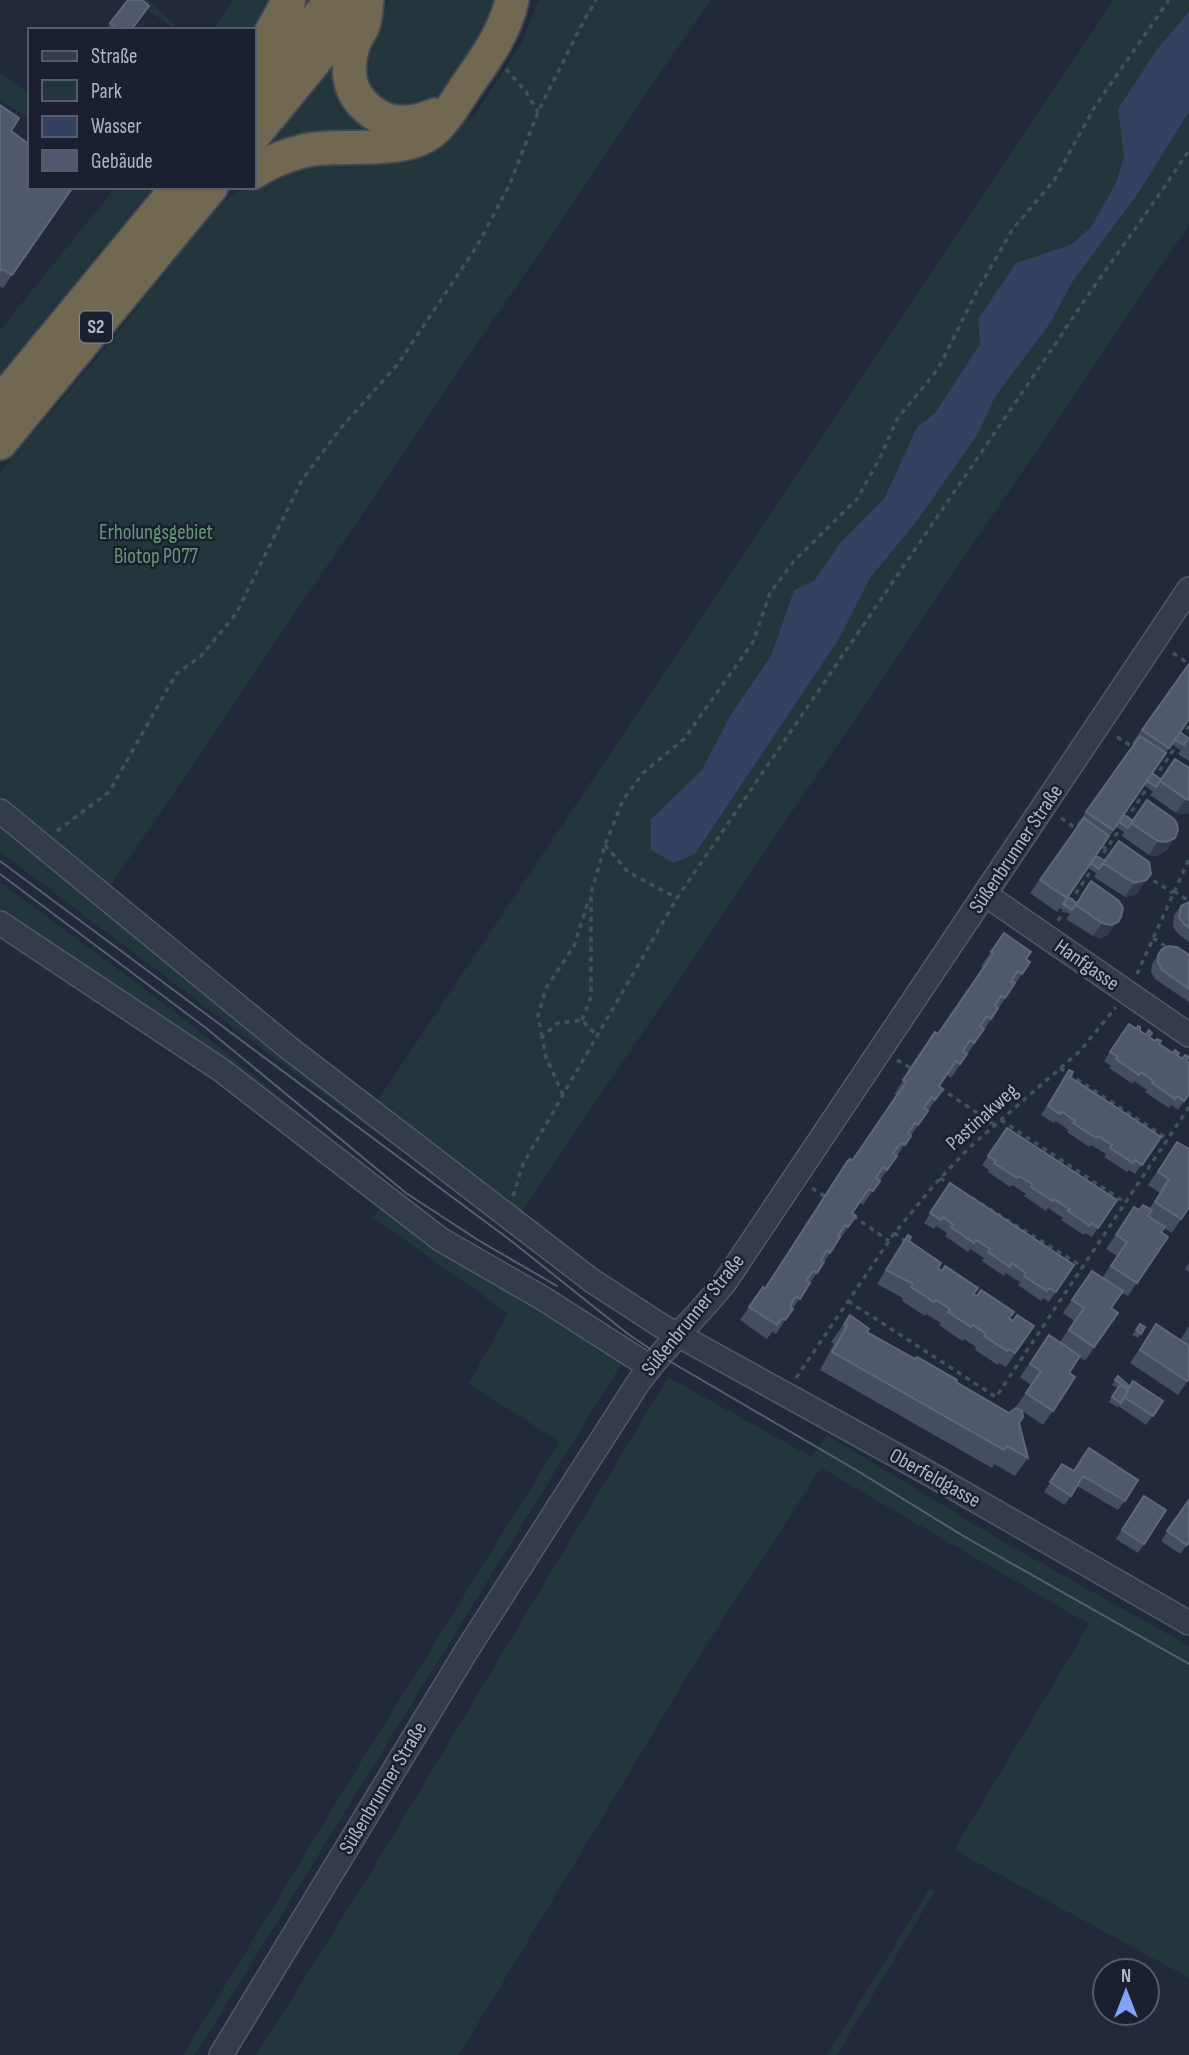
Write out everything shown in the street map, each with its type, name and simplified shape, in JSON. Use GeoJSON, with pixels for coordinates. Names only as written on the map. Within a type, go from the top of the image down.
{"type":"FeatureCollection","features":[{"type":"Feature","properties":{"kind":"highway"},"geometry":{"type":"LineString","coordinates":[[256,60],[289,0]]}},
{"type":"Feature","properties":{"kind":"highway"},"geometry":{"type":"LineString","coordinates":[[256,93],[332,0]]}},
{"type":"Feature","properties":{"kind":"highway"},"geometry":{"type":"LineString","coordinates":[[366,0],[364,24],[353,44],[349,67],[352,89],[364,108],[383,119],[406,124],[450,109]]}},
{"type":"Feature","properties":{"kind":"highway"},"geometry":{"type":"LineString","coordinates":[[256,133],[366,0]]}},
{"type":"Feature","properties":{"kind":"highway"},"geometry":{"type":"LineString","coordinates":[[256,171],[286,157],[314,149],[381,147],[409,141],[434,130],[484,61],[503,27],[513,0]]}},
{"type":"Feature","properties":{"kind":"highway"},"geometry":{"type":"LineString","coordinates":[[193,195],[216,205],[231,189]]}},
{"type":"Feature","properties":{"kind":"highway","name":"S2"},"geometry":{"type":"LineString","coordinates":[[0,402],[193,195]]}},
{"type":"Feature","properties":{"kind":"highway","name":"S2"},"geometry":{"type":"LineString","coordinates":[[0,443],[193,195]]}},
{"type":"Feature","properties":{"kind":"street","name":"Süßenbrunner Straße"},"geometry":{"type":"LineString","coordinates":[[221,2055],[467,1650],[650,1367],[725,1282],[1189,589]]}},
{"type":"Feature","properties":{"kind":"street","name":"Oberfeldgasse"},"geometry":{"type":"LineString","coordinates":[[0,810],[289,1048],[591,1280],[679,1335],[784,1394],[1186,1613]]}},
{"type":"Feature","properties":{"kind":"street","name":"Hanfgasse"},"geometry":{"type":"LineString","coordinates":[[986,895],[1189,1035]]}},
{"type":"Feature","properties":{"kind":"street"},"geometry":{"type":"LineString","coordinates":[[0,923],[221,1070],[440,1239],[544,1299],[650,1367]]}},
{"type":"Feature","properties":{"kind":"path"},"geometry":{"type":"LineString","coordinates":[[39,843],[109,792],[176,674],[201,656],[236,614],[302,480],[340,429],[398,364],[477,246],[509,186],[538,112],[597,0]]}},
{"type":"Feature","properties":{"kind":"path"},"geometry":{"type":"LineString","coordinates":[[563,1095],[546,1057],[538,1016],[546,988],[574,946],[605,845],[623,800],[643,773],[684,739],[753,642],[770,593],[794,561],[858,499],[897,419],[938,369],[976,293],[1012,230],[1055,179],[1094,108],[1169,0]]}},
{"type":"Feature","properties":{"kind":"path"},"geometry":{"type":"LineString","coordinates":[[503,65],[526,92],[538,112]]}},
{"type":"Feature","properties":{"kind":"path"},"geometry":{"type":"LineString","coordinates":[[506,1216],[523,1164],[677,898],[1189,150]]}},
{"type":"Feature","properties":{"kind":"path"},"geometry":{"type":"LineString","coordinates":[[1173,653],[1189,664]]}},
{"type":"Feature","properties":{"kind":"path"},"geometry":{"type":"LineString","coordinates":[[1180,739],[1189,726]]}},
{"type":"Feature","properties":{"kind":"path"},"geometry":{"type":"LineString","coordinates":[[1117,737],[1133,747]]}},
{"type":"Feature","properties":{"kind":"path"},"geometry":{"type":"LineString","coordinates":[[1153,781],[1160,765],[1176,746]]}},
{"type":"Feature","properties":{"kind":"path"},"geometry":{"type":"LineString","coordinates":[[1160,765],[1168,770]]}},
{"type":"Feature","properties":{"kind":"path"},"geometry":{"type":"LineString","coordinates":[[1124,822],[1147,788]]}},
{"type":"Feature","properties":{"kind":"path"},"geometry":{"type":"LineString","coordinates":[[1061,818],[1077,829]]}},
{"type":"Feature","properties":{"kind":"path"},"geometry":{"type":"LineString","coordinates":[[1097,863],[1104,848],[1120,829]]}},
{"type":"Feature","properties":{"kind":"path"},"geometry":{"type":"LineString","coordinates":[[605,845],[628,872],[677,898]]}},
{"type":"Feature","properties":{"kind":"path"},"geometry":{"type":"LineString","coordinates":[[1104,848],[1118,856]]}},
{"type":"Feature","properties":{"kind":"path","name":"Pastinakweg"},"geometry":{"type":"LineString","coordinates":[[784,1394],[894,1233],[940,1178],[995,1125],[1080,1051],[1127,993],[1189,859]]}},
{"type":"Feature","properties":{"kind":"path"},"geometry":{"type":"LineString","coordinates":[[1069,904],[1091,871]]}},
{"type":"Feature","properties":{"kind":"path"},"geometry":{"type":"LineString","coordinates":[[1140,871],[1189,901]]}},
{"type":"Feature","properties":{"kind":"path"},"geometry":{"type":"LineString","coordinates":[[582,1020],[591,997],[591,893]]}},
{"type":"Feature","properties":{"kind":"path"},"geometry":{"type":"LineString","coordinates":[[1153,938],[1171,949]]}},
{"type":"Feature","properties":{"kind":"path"},"geometry":{"type":"LineString","coordinates":[[582,1020],[598,1037]]}},
{"type":"Feature","properties":{"kind":"path"},"geometry":{"type":"LineString","coordinates":[[542,1037],[558,1023],[582,1020]]}},
{"type":"Feature","properties":{"kind":"path"},"geometry":{"type":"LineString","coordinates":[[897,1060],[911,1068]]}},
{"type":"Feature","properties":{"kind":"path"},"geometry":{"type":"LineString","coordinates":[[1060,1068],[1168,1139]]}},
{"type":"Feature","properties":{"kind":"path"},"geometry":{"type":"LineString","coordinates":[[939,1087],[995,1125]]}},
{"type":"Feature","properties":{"kind":"path"},"geometry":{"type":"LineString","coordinates":[[848,1301],[996,1397],[1189,1107]]}},
{"type":"Feature","properties":{"kind":"path"},"geometry":{"type":"LineString","coordinates":[[1001,1120],[1126,1203]]}},
{"type":"Feature","properties":{"kind":"path"},"geometry":{"type":"LineString","coordinates":[[940,1178],[1083,1267]]}},
{"type":"Feature","properties":{"kind":"path"},"geometry":{"type":"LineString","coordinates":[[811,1186],[824,1196]]}},
{"type":"Feature","properties":{"kind":"path"},"geometry":{"type":"LineString","coordinates":[[851,1215],[889,1241]]}},
{"type":"Feature","properties":{"kind":"path"},"geometry":{"type":"LineString","coordinates":[[894,1233],[915,1247]]}},
{"type":"Feature","properties":{"kind":"path"},"geometry":{"type":"LineString","coordinates":[[1030,1324],[1040,1331]]}},
{"type":"Feature","properties":{"kind":"green space"},"geometry":{"type":"Polygon","coordinates":[[[133,0],[148,0],[175,25],[172,27],[133,0]]]}},
{"type":"Feature","properties":{"kind":"green space"},"geometry":{"type":"Polygon","coordinates":[[[234,0],[281,0],[256,47],[256,28],[214,28],[234,0]]]}},
{"type":"Feature","properties":{"kind":"green space"},"geometry":{"type":"Polygon","coordinates":[[[390,0],[499,0],[496,12],[447,95],[423,112],[371,101],[361,44],[390,0]]]}},
{"type":"Feature","properties":{"kind":"green space","name":"Erholungsgebiet Biotop P077"},"geometry":{"type":"Polygon","coordinates":[[[539,0],[710,0],[107,891],[0,807],[0,472],[102,352],[205,222],[227,200],[245,189],[256,189],[256,178],[463,110],[473,118],[523,40],[539,0]]]}},
{"type":"Feature","properties":{"kind":"green space"},"geometry":{"type":"Polygon","coordinates":[[[1114,0],[1189,0],[1189,12],[1157,49],[1118,109],[1124,157],[1116,183],[1091,227],[1072,244],[1016,263],[978,319],[980,344],[935,413],[917,427],[885,497],[840,543],[814,581],[794,590],[771,656],[731,714],[702,771],[651,819],[674,863],[695,854],[839,639],[870,578],[917,521],[978,434],[995,397],[1051,322],[1071,284],[1139,192],[1189,112],[1189,225],[520,1214],[374,1106],[1114,0]]]}},
{"type":"Feature","properties":{"kind":"green space"},"geometry":{"type":"Polygon","coordinates":[[[333,61],[389,130],[256,156],[333,61]]]}},
{"type":"Feature","properties":{"kind":"green space"},"geometry":{"type":"Polygon","coordinates":[[[0,73],[28,93],[28,119],[0,99],[0,73]]]}},
{"type":"Feature","properties":{"kind":"green space"},"geometry":{"type":"Polygon","coordinates":[[[114,189],[151,189],[0,373],[0,330],[114,189]]]}},
{"type":"Feature","properties":{"kind":"green space"},"geometry":{"type":"Polygon","coordinates":[[[0,819],[642,1327],[584,1291],[493,1219],[0,852],[0,819]]]}},
{"type":"Feature","properties":{"kind":"green space"},"geometry":{"type":"Polygon","coordinates":[[[0,882],[201,1033],[410,1204],[464,1240],[577,1305],[630,1343],[487,1261],[0,917],[0,882]]]}},
{"type":"Feature","properties":{"kind":"green space"},"geometry":{"type":"Polygon","coordinates":[[[384,1205],[625,1358],[195,2055],[183,2055],[559,1442],[469,1383],[508,1313],[372,1217],[384,1205]]]}},
{"type":"Feature","properties":{"kind":"green space"},"geometry":{"type":"Polygon","coordinates":[[[668,1377],[812,1457],[827,1435],[1002,1541],[1189,1646],[1189,1978],[1161,1963],[1161,1957],[1150,1957],[954,1850],[1089,1624],[821,1468],[700,1655],[459,2055],[256,2055],[358,1893],[668,1377]]]}},
{"type":"Feature","properties":{"kind":"green space"},"geometry":{"type":"Polygon","coordinates":[[[930,1888],[935,1891],[837,2055],[827,2055],[930,1888]]]}},
{"type":"Feature","properties":{"kind":"water"},"geometry":{"type":"Polygon","coordinates":[[[1189,12],[1189,112],[1139,192],[1071,284],[1051,322],[995,397],[978,434],[917,521],[870,578],[839,639],[695,854],[674,863],[651,850],[651,819],[702,770],[731,714],[771,656],[794,590],[814,581],[840,543],[885,497],[917,427],[935,413],[980,344],[978,319],[1016,263],[1072,244],[1091,227],[1116,183],[1124,157],[1118,109],[1157,49],[1189,12]]]}},
{"type":"Feature","properties":{"kind":"building"},"geometry":{"type":"Polygon","coordinates":[[[128,0],[142,0],[149,6],[132,28],[116,28],[110,23],[128,0]]]}},
{"type":"Feature","properties":{"kind":"building"},"geometry":{"type":"Polygon","coordinates":[[[0,105],[19,118],[11,131],[28,144],[28,189],[72,189],[12,275],[2,269],[0,271],[0,105]]]}},
{"type":"Feature","properties":{"kind":"building"},"geometry":{"type":"Polygon","coordinates":[[[1189,664],[1189,719],[1169,748],[1142,730],[1189,664]]]}},
{"type":"Feature","properties":{"kind":"building"},"geometry":{"type":"Polygon","coordinates":[[[1180,732],[1188,738],[1184,745],[1175,740],[1180,732]]]}},
{"type":"Feature","properties":{"kind":"building"},"geometry":{"type":"Polygon","coordinates":[[[1140,736],[1166,753],[1113,830],[1086,812],[1140,736]]]}},
{"type":"Feature","properties":{"kind":"building"},"geometry":{"type":"Polygon","coordinates":[[[1175,759],[1189,768],[1189,800],[1160,781],[1175,759]]]}},
{"type":"Feature","properties":{"kind":"building"},"geometry":{"type":"Polygon","coordinates":[[[1152,773],[1161,780],[1156,787],[1147,781],[1152,773]]]}},
{"type":"Feature","properties":{"kind":"building"},"geometry":{"type":"Polygon","coordinates":[[[1147,800],[1174,819],[1178,830],[1175,838],[1166,842],[1158,841],[1131,823],[1147,800]]]}},
{"type":"Feature","properties":{"kind":"building"},"geometry":{"type":"Polygon","coordinates":[[[1124,815],[1133,821],[1128,828],[1119,822],[1124,815]]]}},
{"type":"Feature","properties":{"kind":"building"},"geometry":{"type":"Polygon","coordinates":[[[1084,818],[1109,836],[1067,898],[1040,880],[1084,818]]]}},
{"type":"Feature","properties":{"kind":"building"},"geometry":{"type":"Polygon","coordinates":[[[1119,841],[1149,862],[1151,874],[1146,880],[1134,883],[1103,863],[1119,841]]]}},
{"type":"Feature","properties":{"kind":"building"},"geometry":{"type":"Polygon","coordinates":[[[1096,856],[1105,861],[1099,869],[1091,863],[1096,856]]]}},
{"type":"Feature","properties":{"kind":"building"},"geometry":{"type":"Polygon","coordinates":[[[1091,881],[1119,901],[1123,908],[1118,922],[1111,925],[1102,923],[1076,905],[1091,881]]]}},
{"type":"Feature","properties":{"kind":"building"},"geometry":{"type":"Polygon","coordinates":[[[1068,897],[1077,903],[1072,910],[1063,904],[1068,897]]]}},
{"type":"Feature","properties":{"kind":"building"},"geometry":{"type":"Polygon","coordinates":[[[1189,902],[1189,928],[1179,917],[1181,906],[1189,902]]]}},
{"type":"Feature","properties":{"kind":"building"},"geometry":{"type":"Polygon","coordinates":[[[1004,933],[1031,952],[1026,959],[1030,962],[1022,974],[1018,971],[1011,981],[1015,983],[1005,998],[1001,996],[991,1019],[987,1016],[980,1026],[984,1029],[974,1043],[970,1040],[963,1051],[967,1054],[960,1064],[956,1061],[939,1086],[943,1089],[935,1100],[932,1097],[924,1108],[928,1111],[908,1133],[911,1136],[905,1145],[901,1143],[893,1153],[897,1156],[887,1170],[883,1167],[876,1178],[880,1181],[873,1191],[869,1189],[852,1213],[856,1216],[848,1227],[845,1225],[830,1253],[827,1250],[817,1273],[813,1271],[806,1281],[810,1283],[800,1299],[796,1296],[790,1306],[793,1309],[785,1320],[782,1318],[777,1325],[749,1307],[763,1287],[765,1289],[847,1162],[850,1159],[852,1161],[906,1082],[903,1080],[935,1032],[938,1034],[993,954],[991,952],[1004,933]]]}},
{"type":"Feature","properties":{"kind":"building"},"geometry":{"type":"Polygon","coordinates":[[[1177,947],[1189,955],[1189,989],[1162,970],[1158,963],[1158,955],[1162,949],[1177,947]]]}},
{"type":"Feature","properties":{"kind":"building"},"geometry":{"type":"Polygon","coordinates":[[[1129,1024],[1137,1029],[1140,1027],[1140,1031],[1146,1035],[1149,1030],[1152,1033],[1149,1037],[1161,1041],[1159,1044],[1173,1053],[1175,1050],[1182,1059],[1185,1055],[1189,1057],[1186,1061],[1189,1063],[1189,1094],[1184,1101],[1177,1096],[1175,1099],[1141,1072],[1139,1075],[1116,1059],[1117,1056],[1110,1052],[1129,1024]]]}},
{"type":"Feature","properties":{"kind":"building"},"geometry":{"type":"Polygon","coordinates":[[[1069,1070],[1073,1072],[1070,1077],[1161,1137],[1142,1165],[1135,1160],[1133,1163],[1110,1148],[1112,1145],[1098,1136],[1096,1138],[1062,1112],[1060,1114],[1048,1106],[1069,1070]]]}},
{"type":"Feature","properties":{"kind":"building"},"geometry":{"type":"Polygon","coordinates":[[[1007,1128],[1117,1200],[1098,1228],[1091,1223],[1090,1226],[1054,1199],[1053,1201],[1031,1187],[1032,1184],[994,1163],[996,1161],[988,1156],[1007,1128]]]}},
{"type":"Feature","properties":{"kind":"building"},"geometry":{"type":"Polygon","coordinates":[[[1177,1142],[1189,1149],[1189,1207],[1181,1219],[1155,1202],[1169,1179],[1158,1172],[1177,1142]]]}},
{"type":"Feature","properties":{"kind":"building"},"geometry":{"type":"Polygon","coordinates":[[[950,1183],[1074,1265],[1056,1292],[1049,1288],[1047,1291],[1024,1276],[1026,1273],[1012,1263],[1010,1267],[988,1252],[990,1249],[976,1240],[974,1243],[951,1227],[953,1224],[943,1217],[941,1220],[930,1213],[950,1183]]]}},
{"type":"Feature","properties":{"kind":"building"},"geometry":{"type":"Polygon","coordinates":[[[1143,1205],[1152,1210],[1148,1216],[1165,1227],[1161,1232],[1168,1237],[1137,1283],[1111,1266],[1127,1242],[1116,1235],[1134,1207],[1139,1210],[1143,1205]]]}},
{"type":"Feature","properties":{"kind":"building"},"geometry":{"type":"Polygon","coordinates":[[[908,1235],[911,1237],[909,1241],[941,1263],[938,1268],[942,1271],[945,1266],[978,1288],[973,1294],[977,1296],[981,1290],[1014,1312],[1009,1318],[1013,1321],[1017,1315],[1034,1326],[1015,1353],[1009,1349],[1007,1351],[973,1325],[971,1327],[948,1312],[950,1309],[911,1287],[913,1284],[886,1270],[908,1235]]]}},
{"type":"Feature","properties":{"kind":"building"},"geometry":{"type":"Polygon","coordinates":[[[1092,1271],[1123,1291],[1111,1308],[1118,1313],[1094,1347],[1069,1330],[1084,1308],[1072,1300],[1092,1271]]]}},
{"type":"Feature","properties":{"kind":"building"},"geometry":{"type":"Polygon","coordinates":[[[850,1315],[869,1329],[867,1332],[915,1359],[917,1357],[1009,1413],[1016,1408],[1022,1411],[1023,1417],[1019,1423],[1028,1458],[1007,1446],[1004,1450],[832,1352],[847,1326],[844,1325],[850,1315]]]}},
{"type":"Feature","properties":{"kind":"building"},"geometry":{"type":"Polygon","coordinates":[[[1140,1324],[1145,1327],[1141,1334],[1136,1330],[1140,1324]]]}},
{"type":"Feature","properties":{"kind":"building"},"geometry":{"type":"Polygon","coordinates":[[[1156,1324],[1189,1346],[1187,1381],[1140,1350],[1156,1324]]]}},
{"type":"Feature","properties":{"kind":"building"},"geometry":{"type":"Polygon","coordinates":[[[1049,1335],[1080,1356],[1069,1373],[1075,1377],[1053,1411],[1026,1393],[1041,1371],[1030,1364],[1049,1335]]]}},
{"type":"Feature","properties":{"kind":"building"},"geometry":{"type":"Polygon","coordinates":[[[1118,1376],[1129,1386],[1128,1388],[1115,1380],[1118,1376]]]}},
{"type":"Feature","properties":{"kind":"building"},"geometry":{"type":"Polygon","coordinates":[[[1133,1381],[1163,1401],[1153,1416],[1124,1397],[1133,1381]]]}},
{"type":"Feature","properties":{"kind":"building"},"geometry":{"type":"Polygon","coordinates":[[[1120,1385],[1128,1390],[1121,1403],[1112,1397],[1120,1385]]]}},
{"type":"Feature","properties":{"kind":"building"},"geometry":{"type":"Polygon","coordinates":[[[1089,1448],[1138,1480],[1125,1501],[1083,1476],[1071,1496],[1050,1482],[1062,1464],[1074,1471],[1089,1448]]]}},
{"type":"Feature","properties":{"kind":"building"},"geometry":{"type":"Polygon","coordinates":[[[1144,1496],[1166,1510],[1144,1544],[1122,1530],[1144,1496]]]}},
{"type":"Feature","properties":{"kind":"building"},"geometry":{"type":"Polygon","coordinates":[[[1189,1500],[1189,1542],[1187,1545],[1167,1531],[1189,1500]]]}},
{"type":"Feature","properties":{"kind":"tram line"},"geometry":{"type":"LineString","coordinates":[[0,861],[510,1240],[628,1334],[659,1355],[965,1537],[1189,1664]]}},
{"type":"Feature","properties":{"kind":"tram line"},"geometry":{"type":"LineString","coordinates":[[0,874],[206,1028],[406,1193],[478,1240],[557,1286]]}}]}
